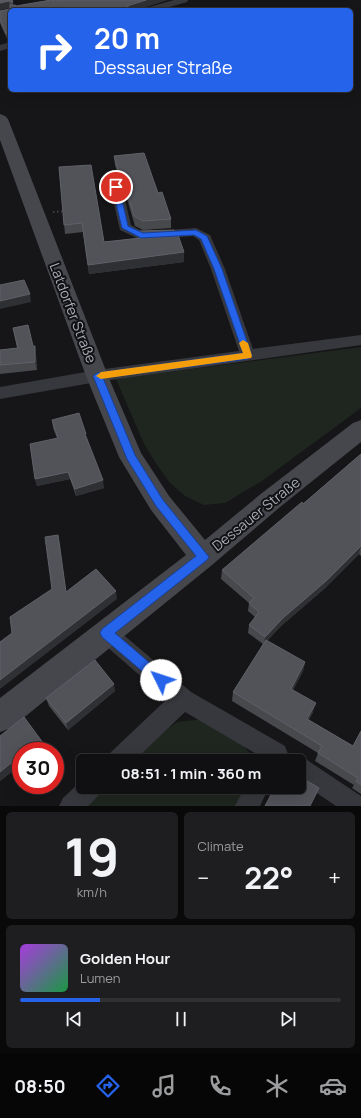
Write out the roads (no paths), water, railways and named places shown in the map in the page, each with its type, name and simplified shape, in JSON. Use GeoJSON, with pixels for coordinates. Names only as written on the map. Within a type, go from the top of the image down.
{"type":"FeatureCollection","features":[{"type":"Feature","properties":{"kind":"main road","name":"Latdorfer Straße"},"geometry":{"type":"LineString","coordinates":[[0,119],[97,376],[131,456],[160,503],[203,557]]}},
{"type":"Feature","properties":{"kind":"main road","name":"Dessauer Straße"},"geometry":{"type":"LineString","coordinates":[[0,717],[203,557],[271,500],[361,429]]}},
{"type":"Feature","properties":{"kind":"street"},"geometry":{"type":"LineString","coordinates":[[156,8],[184,0]]}},
{"type":"Feature","properties":{"kind":"street"},"geometry":{"type":"LineString","coordinates":[[116,187],[125,227],[141,236],[196,232],[205,238],[218,269],[248,356]]}},
{"type":"Feature","properties":{"kind":"street"},"geometry":{"type":"LineString","coordinates":[[0,393],[97,376],[361,340]]}},
{"type":"Feature","properties":{"kind":"street"},"geometry":{"type":"LineString","coordinates":[[106,633],[183,699],[272,754]]}},
{"type":"Feature","properties":{"kind":"street"},"geometry":{"type":"LineString","coordinates":[[125,754],[183,699]]}},
{"type":"Feature","properties":{"kind":"street"},"geometry":{"type":"LineString","coordinates":[[306,773],[356,806]]}},
{"type":"Feature","properties":{"kind":"street"},"geometry":{"type":"LineString","coordinates":[[71,806],[84,794]]}},
{"type":"Feature","properties":{"kind":"street"},"geometry":{"type":"LineString","coordinates":[[247,806],[254,794]]}}]}
